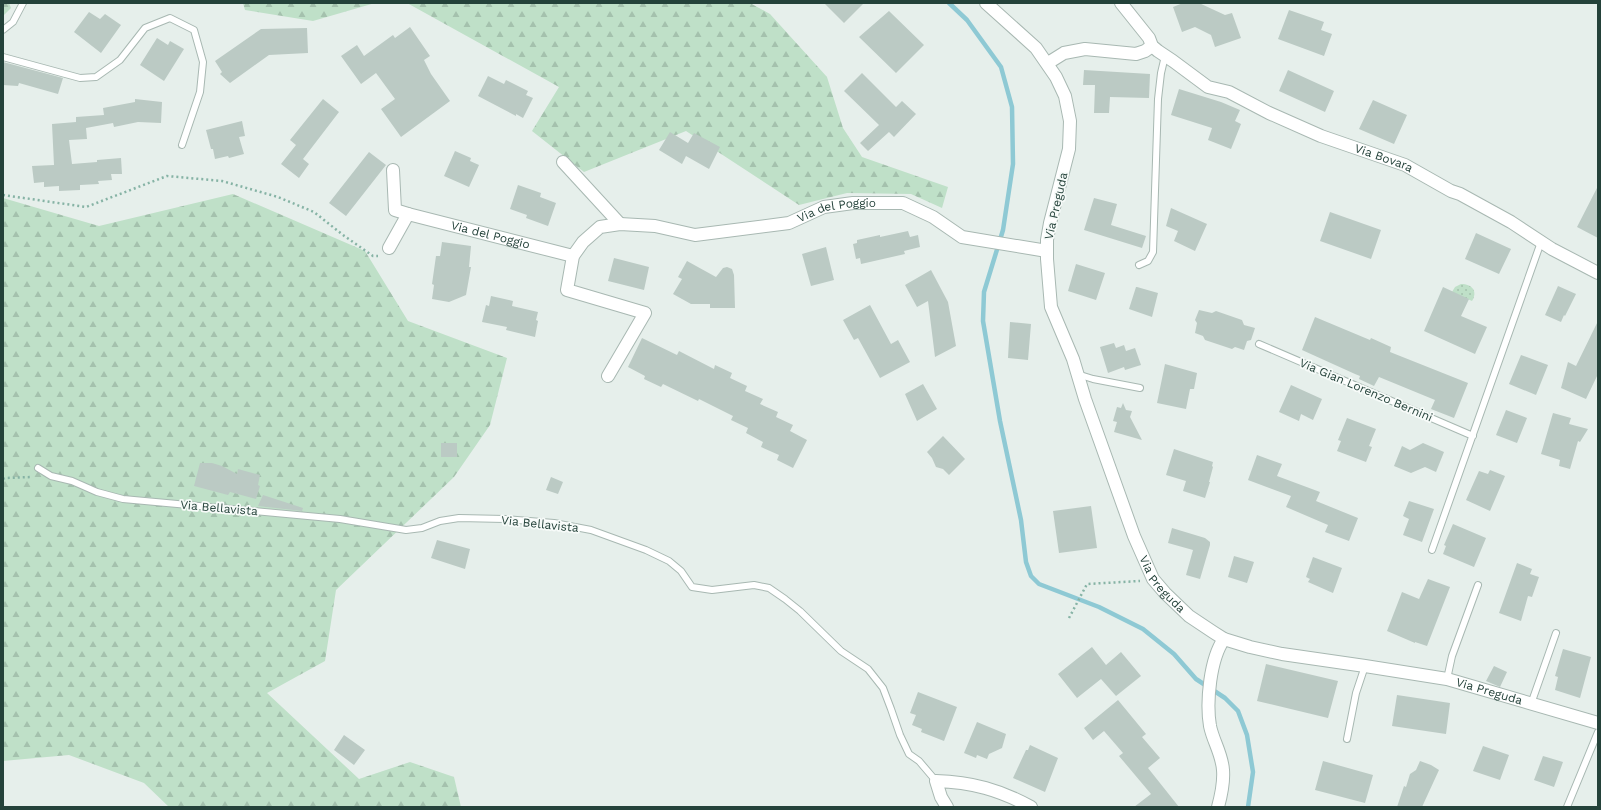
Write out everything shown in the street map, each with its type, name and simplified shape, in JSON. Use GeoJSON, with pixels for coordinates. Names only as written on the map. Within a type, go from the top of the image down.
{"type":"FeatureCollection","features":[{"type":"Feature","properties":{"kind":"street","name":"Via Preguda"},"geometry":{"type":"LineString","coordinates":[[986,3],[1036,48],[1048,63],[1065,96],[1069,114],[1070,134],[1067,160],[1050,223],[1047,251],[1051,306],[1073,359],[1134,536],[1154,580],[1165,593],[1189,616],[1224,639],[1282,654],[1447,680],[1598,723]]}},
{"type":"Feature","properties":{"kind":"street","name":"Via Bovara"},"geometry":{"type":"LineString","coordinates":[[1121,3],[1149,38],[1152,46],[1208,87],[1229,92],[1281,118],[1327,138],[1405,165],[1511,222],[1541,242],[1598,273]]}},
{"type":"Feature","properties":{"kind":"street"},"geometry":{"type":"LineString","coordinates":[[1048,63],[1064,53],[1085,49],[1136,54],[1145,51],[1152,46]]}},
{"type":"Feature","properties":{"kind":"street"},"geometry":{"type":"LineString","coordinates":[[563,162],[620,224]]}},
{"type":"Feature","properties":{"kind":"street","name":"Via del Poggio"},"geometry":{"type":"LineString","coordinates":[[393,170],[395,210],[573,256]]}},
{"type":"Feature","properties":{"kind":"street","name":"Via del Poggio"},"geometry":{"type":"LineString","coordinates":[[608,376],[645,313],[567,290],[573,256],[583,242],[600,227],[620,224],[655,226],[695,235],[789,223],[824,207],[852,203],[903,203],[933,218],[962,237],[1047,251]]}},
{"type":"Feature","properties":{"kind":"street"},"geometry":{"type":"LineString","coordinates":[[389,248],[408,214]]}},
{"type":"Feature","properties":{"kind":"street"},"geometry":{"type":"LineString","coordinates":[[1218,807],[1223,771],[1220,754],[1211,727],[1208,700],[1211,674],[1219,645],[1224,639]]}},
{"type":"Feature","properties":{"kind":"street"},"geometry":{"type":"LineString","coordinates":[[947,807],[941,796],[936,781],[954,782],[984,787],[1010,796],[1031,807]]}},
{"type":"Feature","properties":{"kind":"lane"},"geometry":{"type":"LineString","coordinates":[[3,30],[13,22],[23,3]]}},
{"type":"Feature","properties":{"kind":"lane"},"geometry":{"type":"LineString","coordinates":[[3,57],[80,78],[96,77],[120,60],[145,28],[170,18],[194,30],[202,62],[200,92],[182,145]]}},
{"type":"Feature","properties":{"kind":"lane"},"geometry":{"type":"LineString","coordinates":[[1139,265],[1148,261],[1154,252],[1158,99],[1161,73],[1165,56]]}},
{"type":"Feature","properties":{"kind":"lane"},"geometry":{"type":"LineString","coordinates":[[1432,550],[1541,242]]}},
{"type":"Feature","properties":{"kind":"lane","name":"Via Gian Lorenzo Bernini"},"geometry":{"type":"LineString","coordinates":[[1259,344],[1473,436]]}},
{"type":"Feature","properties":{"kind":"lane"},"geometry":{"type":"LineString","coordinates":[[1077,374],[1093,379],[1140,388]]}},
{"type":"Feature","properties":{"kind":"lane","name":"Via Bellavista"},"geometry":{"type":"LineString","coordinates":[[38,468],[51,476],[72,481],[97,492],[123,499],[340,519],[406,530],[422,528],[440,521],[459,518],[505,519],[554,523],[591,530],[646,550],[669,561],[681,571],[692,587],[712,590],[754,585],[769,588],[800,611],[841,652],[868,669],[883,688],[892,709],[900,736],[909,754],[919,761],[936,781]]}},
{"type":"Feature","properties":{"kind":"lane","name":"Via Preguda"},"geometry":{"type":"LineString","coordinates":[[1447,680],[1452,656],[1478,586]]}},
{"type":"Feature","properties":{"kind":"lane","name":"Via Preguda"},"geometry":{"type":"LineString","coordinates":[[1531,704],[1556,632]]}},
{"type":"Feature","properties":{"kind":"lane"},"geometry":{"type":"LineString","coordinates":[[1347,739],[1356,693],[1365,666]]}},
{"type":"Feature","properties":{"kind":"lane"},"geometry":{"type":"LineString","coordinates":[[1567,807],[1598,732]]}},
{"type":"Feature","properties":{"kind":"path"},"geometry":{"type":"LineString","coordinates":[[3,195],[86,207],[167,176],[222,181],[278,197],[314,212],[373,256],[385,256],[389,248]]}},
{"type":"Feature","properties":{"kind":"path"},"geometry":{"type":"LineString","coordinates":[[3,479],[51,476]]}},
{"type":"Feature","properties":{"kind":"path"},"geometry":{"type":"LineString","coordinates":[[1069,618],[1087,584],[1154,580]]}},
{"type":"Feature","properties":{"kind":"green space"},"geometry":{"type":"Polygon","coordinates":[[[3,3],[9,3],[11,8],[3,16],[3,3]]]}},
{"type":"Feature","properties":{"kind":"green space"},"geometry":{"type":"Polygon","coordinates":[[[243,3],[375,3],[313,21],[245,10],[243,3]]]}},
{"type":"Feature","properties":{"kind":"green space"},"geometry":{"type":"Polygon","coordinates":[[[407,3],[750,3],[770,14],[827,77],[843,128],[862,157],[948,187],[942,208],[911,194],[847,193],[799,205],[686,131],[584,172],[532,131],[559,87],[407,3]]]}},
{"type":"Feature","properties":{"kind":"green space"},"geometry":{"type":"Polygon","coordinates":[[[233,194],[365,251],[408,321],[507,358],[490,425],[454,477],[336,590],[325,661],[267,693],[359,779],[410,762],[454,777],[461,807],[169,807],[144,783],[69,755],[3,761],[3,198],[99,226],[233,194]]]}},
{"type":"Feature","properties":{"kind":"green space"},"geometry":{"type":"Polygon","coordinates":[[[1461,284],[1468,285],[1473,289],[1474,297],[1472,301],[1452,292],[1455,287],[1461,284]]]}},
{"type":"Feature","properties":{"kind":"building"},"geometry":{"type":"Polygon","coordinates":[[[824,3],[864,3],[844,23],[824,3]]]}},
{"type":"Feature","properties":{"kind":"building"},"geometry":{"type":"Polygon","coordinates":[[[1183,3],[1199,3],[1225,15],[1232,13],[1241,38],[1215,47],[1211,35],[1195,27],[1182,32],[1173,7],[1183,3]]]}},
{"type":"Feature","properties":{"kind":"building"},"geometry":{"type":"Polygon","coordinates":[[[1289,10],[1324,22],[1321,30],[1332,34],[1324,56],[1278,39],[1289,10]]]}},
{"type":"Feature","properties":{"kind":"building"},"geometry":{"type":"Polygon","coordinates":[[[889,11],[924,45],[896,73],[859,37],[889,11]]]}},
{"type":"Feature","properties":{"kind":"building"},"geometry":{"type":"Polygon","coordinates":[[[89,12],[100,19],[105,14],[121,25],[101,53],[74,32],[89,12]]]}},
{"type":"Feature","properties":{"kind":"building"},"geometry":{"type":"Polygon","coordinates":[[[410,27],[430,56],[424,60],[431,74],[450,101],[401,137],[381,109],[395,99],[376,73],[361,84],[341,56],[357,45],[364,56],[393,35],[395,38],[410,27]]]}},
{"type":"Feature","properties":{"kind":"building"},"geometry":{"type":"Polygon","coordinates":[[[307,28],[308,53],[269,55],[230,83],[220,74],[222,72],[215,61],[261,29],[307,28]]]}},
{"type":"Feature","properties":{"kind":"building"},"geometry":{"type":"Polygon","coordinates":[[[157,38],[168,45],[170,41],[184,49],[164,81],[140,65],[157,38]]]}},
{"type":"Feature","properties":{"kind":"building"},"geometry":{"type":"Polygon","coordinates":[[[3,62],[63,78],[58,94],[19,83],[18,86],[3,85],[3,62]]]}},
{"type":"Feature","properties":{"kind":"building"},"geometry":{"type":"Polygon","coordinates":[[[1084,70],[1150,74],[1149,98],[1110,97],[1109,113],[1094,113],[1095,85],[1083,85],[1084,70]]]}},
{"type":"Feature","properties":{"kind":"building"},"geometry":{"type":"Polygon","coordinates":[[[1288,70],[1334,91],[1325,112],[1279,91],[1288,70]]]}},
{"type":"Feature","properties":{"kind":"building"},"geometry":{"type":"Polygon","coordinates":[[[862,73],[896,107],[902,101],[916,114],[894,137],[889,132],[868,151],[860,143],[879,125],[844,91],[862,73]]]}},
{"type":"Feature","properties":{"kind":"building"},"geometry":{"type":"Polygon","coordinates":[[[488,76],[504,84],[506,80],[528,91],[526,95],[533,98],[523,118],[516,114],[516,116],[478,96],[488,76]]]}},
{"type":"Feature","properties":{"kind":"building"},"geometry":{"type":"Polygon","coordinates":[[[1179,89],[1221,102],[1240,110],[1235,121],[1241,124],[1231,149],[1208,140],[1212,128],[1171,115],[1179,89]]]}},
{"type":"Feature","properties":{"kind":"building"},"geometry":{"type":"Polygon","coordinates":[[[135,99],[162,102],[161,123],[138,122],[114,127],[113,123],[86,128],[87,139],[69,140],[72,164],[121,158],[122,174],[111,174],[112,180],[98,181],[99,184],[80,185],[80,190],[59,191],[59,186],[44,187],[44,182],[34,183],[32,166],[54,165],[52,124],[76,122],[76,117],[104,115],[103,108],[135,102],[135,99]]]}},
{"type":"Feature","properties":{"kind":"building"},"geometry":{"type":"Polygon","coordinates":[[[323,99],[339,112],[303,159],[309,164],[299,178],[281,164],[296,145],[290,140],[323,99]]]}},
{"type":"Feature","properties":{"kind":"building"},"geometry":{"type":"Polygon","coordinates":[[[1373,100],[1407,115],[1394,144],[1359,129],[1373,100]]]}},
{"type":"Feature","properties":{"kind":"building"},"geometry":{"type":"Polygon","coordinates":[[[242,121],[245,136],[239,137],[244,154],[229,158],[228,156],[215,159],[206,130],[242,121]]]}},
{"type":"Feature","properties":{"kind":"building"},"geometry":{"type":"Polygon","coordinates":[[[670,132],[688,143],[694,133],[720,147],[709,169],[686,156],[682,164],[659,150],[670,132]]]}},
{"type":"Feature","properties":{"kind":"building"},"geometry":{"type":"Polygon","coordinates":[[[455,151],[471,158],[470,161],[479,165],[469,187],[444,176],[455,151]]]}},
{"type":"Feature","properties":{"kind":"building"},"geometry":{"type":"Polygon","coordinates":[[[369,152],[386,165],[346,216],[329,203],[369,152]]]}},
{"type":"Feature","properties":{"kind":"building"},"geometry":{"type":"Polygon","coordinates":[[[518,185],[541,193],[540,197],[556,203],[548,226],[526,218],[527,215],[510,209],[518,185]]]}},
{"type":"Feature","properties":{"kind":"building"},"geometry":{"type":"Polygon","coordinates":[[[1598,186],[1598,238],[1577,227],[1598,186]]]}},
{"type":"Feature","properties":{"kind":"building"},"geometry":{"type":"Polygon","coordinates":[[[1094,198],[1117,204],[1111,225],[1146,236],[1142,248],[1084,230],[1094,198]]]}},
{"type":"Feature","properties":{"kind":"building"},"geometry":{"type":"Polygon","coordinates":[[[1171,208],[1207,224],[1195,251],[1174,241],[1178,231],[1166,226],[1171,208]]]}},
{"type":"Feature","properties":{"kind":"building"},"geometry":{"type":"Polygon","coordinates":[[[1330,212],[1381,230],[1371,259],[1320,241],[1330,212]]]}},
{"type":"Feature","properties":{"kind":"building"},"geometry":{"type":"Polygon","coordinates":[[[908,231],[910,237],[918,235],[920,247],[904,251],[905,254],[861,264],[860,258],[856,259],[853,244],[857,243],[857,240],[908,231]]]}},
{"type":"Feature","properties":{"kind":"building"},"geometry":{"type":"Polygon","coordinates":[[[1476,233],[1511,249],[1499,274],[1465,259],[1476,233]]]}},
{"type":"Feature","properties":{"kind":"building"},"geometry":{"type":"Polygon","coordinates":[[[442,242],[471,246],[469,267],[471,267],[466,295],[449,302],[432,299],[434,285],[432,284],[436,256],[440,256],[442,242]]]}},
{"type":"Feature","properties":{"kind":"building"},"geometry":{"type":"Polygon","coordinates":[[[826,247],[834,280],[811,286],[802,254],[826,247]]]}},
{"type":"Feature","properties":{"kind":"building"},"geometry":{"type":"Polygon","coordinates":[[[614,258],[649,267],[644,290],[608,281],[614,258]]]}},
{"type":"Feature","properties":{"kind":"building"},"geometry":{"type":"Polygon","coordinates":[[[687,261],[716,277],[723,268],[727,267],[732,269],[734,275],[735,308],[710,308],[710,304],[691,304],[673,294],[682,279],[678,277],[687,261]]]}},
{"type":"Feature","properties":{"kind":"building"},"geometry":{"type":"Polygon","coordinates":[[[1076,264],[1105,273],[1096,300],[1068,291],[1076,264]]]}},
{"type":"Feature","properties":{"kind":"building"},"geometry":{"type":"Polygon","coordinates":[[[931,270],[948,302],[956,346],[935,357],[928,301],[917,307],[905,285],[931,270]]]}},
{"type":"Feature","properties":{"kind":"building"},"geometry":{"type":"Polygon","coordinates":[[[1558,286],[1576,294],[1561,322],[1545,315],[1558,286]]]}},
{"type":"Feature","properties":{"kind":"building"},"geometry":{"type":"Polygon","coordinates":[[[1136,287],[1158,293],[1152,317],[1129,309],[1136,287]]]}},
{"type":"Feature","properties":{"kind":"building"},"geometry":{"type":"Polygon","coordinates":[[[1443,287],[1469,299],[1461,316],[1487,327],[1475,354],[1424,331],[1443,287]]]}},
{"type":"Feature","properties":{"kind":"building"},"geometry":{"type":"Polygon","coordinates":[[[491,296],[513,301],[512,306],[538,312],[535,337],[506,330],[507,327],[482,322],[486,305],[489,306],[491,296]]]}},
{"type":"Feature","properties":{"kind":"building"},"geometry":{"type":"Polygon","coordinates":[[[870,305],[891,344],[898,340],[910,362],[880,378],[858,338],[854,340],[843,320],[870,305]]]}},
{"type":"Feature","properties":{"kind":"building"},"geometry":{"type":"Polygon","coordinates":[[[1199,310],[1212,313],[1216,311],[1242,320],[1244,325],[1255,328],[1251,340],[1247,341],[1244,350],[1235,347],[1232,349],[1205,340],[1203,336],[1195,333],[1197,323],[1195,320],[1199,310]]]}},
{"type":"Feature","properties":{"kind":"building"},"geometry":{"type":"Polygon","coordinates":[[[1315,317],[1370,340],[1371,338],[1391,347],[1390,352],[1468,383],[1454,418],[1431,409],[1435,400],[1379,377],[1374,386],[1359,379],[1360,376],[1302,350],[1315,317]]]}},
{"type":"Feature","properties":{"kind":"building"},"geometry":{"type":"Polygon","coordinates":[[[1598,321],[1598,374],[1586,399],[1561,388],[1568,362],[1576,366],[1598,321]]]}},
{"type":"Feature","properties":{"kind":"building"},"geometry":{"type":"Polygon","coordinates":[[[1010,322],[1031,324],[1028,360],[1008,358],[1010,322]]]}},
{"type":"Feature","properties":{"kind":"building"},"geometry":{"type":"Polygon","coordinates":[[[642,338],[677,355],[679,351],[714,369],[715,365],[732,373],[730,378],[747,386],[745,391],[763,399],[760,404],[778,412],[776,417],[793,425],[790,431],[807,440],[793,468],[777,460],[779,455],[761,447],[763,442],[746,433],[748,428],[731,420],[733,416],[699,399],[698,401],[663,384],[661,387],[644,379],[645,376],[628,367],[642,338]]]}},
{"type":"Feature","properties":{"kind":"building"},"geometry":{"type":"Polygon","coordinates":[[[1114,343],[1116,348],[1124,345],[1126,351],[1135,348],[1141,365],[1125,370],[1124,367],[1108,373],[1100,347],[1114,343]]]}},
{"type":"Feature","properties":{"kind":"building"},"geometry":{"type":"Polygon","coordinates":[[[1521,355],[1548,365],[1536,395],[1509,384],[1521,355]]]}},
{"type":"Feature","properties":{"kind":"building"},"geometry":{"type":"Polygon","coordinates":[[[1165,364],[1197,373],[1194,389],[1190,389],[1186,409],[1157,403],[1165,364]]]}},
{"type":"Feature","properties":{"kind":"building"},"geometry":{"type":"Polygon","coordinates":[[[923,384],[937,409],[917,421],[905,394],[923,384]]]}},
{"type":"Feature","properties":{"kind":"building"},"geometry":{"type":"Polygon","coordinates":[[[1291,385],[1322,399],[1313,420],[1301,414],[1299,421],[1279,412],[1291,385]]]}},
{"type":"Feature","properties":{"kind":"building"},"geometry":{"type":"Polygon","coordinates":[[[1123,403],[1126,410],[1132,411],[1130,417],[1142,440],[1114,432],[1117,422],[1113,421],[1117,407],[1121,408],[1123,403]]]}},
{"type":"Feature","properties":{"kind":"building"},"geometry":{"type":"Polygon","coordinates":[[[1506,410],[1527,418],[1517,443],[1496,435],[1506,410]]]}},
{"type":"Feature","properties":{"kind":"building"},"geometry":{"type":"Polygon","coordinates":[[[1553,413],[1571,418],[1569,424],[1588,429],[1580,442],[1578,441],[1570,469],[1559,466],[1560,460],[1541,454],[1553,413]]]}},
{"type":"Feature","properties":{"kind":"building"},"geometry":{"type":"Polygon","coordinates":[[[1347,418],[1376,429],[1369,446],[1372,447],[1366,462],[1337,451],[1341,441],[1338,440],[1347,418]]]}},
{"type":"Feature","properties":{"kind":"building"},"geometry":{"type":"Polygon","coordinates":[[[943,436],[965,459],[949,475],[943,469],[936,467],[932,458],[927,452],[943,436]]]}},
{"type":"Feature","properties":{"kind":"building"},"geometry":{"type":"Polygon","coordinates":[[[441,443],[457,443],[457,457],[441,457],[441,443]]]}},
{"type":"Feature","properties":{"kind":"building"},"geometry":{"type":"Polygon","coordinates":[[[1423,443],[1444,452],[1436,472],[1425,467],[1411,473],[1394,466],[1402,446],[1410,450],[1423,443]]]}},
{"type":"Feature","properties":{"kind":"building"},"geometry":{"type":"Polygon","coordinates":[[[1174,449],[1213,462],[1210,482],[1205,498],[1183,491],[1186,481],[1166,475],[1174,449]]]}},
{"type":"Feature","properties":{"kind":"building"},"geometry":{"type":"Polygon","coordinates":[[[1257,455],[1282,464],[1277,476],[1320,492],[1316,501],[1358,518],[1349,541],[1325,532],[1328,525],[1286,507],[1291,496],[1248,480],[1257,455]]]}},
{"type":"Feature","properties":{"kind":"building"},"geometry":{"type":"Polygon","coordinates":[[[200,463],[212,463],[222,466],[237,474],[238,469],[260,475],[258,485],[260,486],[256,499],[230,492],[228,495],[194,486],[200,463]]]}},
{"type":"Feature","properties":{"kind":"building"},"geometry":{"type":"Polygon","coordinates":[[[1490,470],[1505,476],[1490,511],[1466,500],[1479,471],[1488,474],[1490,470]]]}},
{"type":"Feature","properties":{"kind":"building"},"geometry":{"type":"Polygon","coordinates":[[[551,477],[563,482],[558,494],[546,490],[551,477]]]}},
{"type":"Feature","properties":{"kind":"building"},"geometry":{"type":"Polygon","coordinates":[[[263,495],[303,508],[302,511],[258,506],[263,495]]]}},
{"type":"Feature","properties":{"kind":"building"},"geometry":{"type":"Polygon","coordinates":[[[1409,501],[1434,509],[1422,542],[1403,535],[1409,519],[1403,516],[1409,501]]]}},
{"type":"Feature","properties":{"kind":"building"},"geometry":{"type":"Polygon","coordinates":[[[1091,506],[1097,548],[1059,553],[1053,511],[1091,506]]]}},
{"type":"Feature","properties":{"kind":"building"},"geometry":{"type":"Polygon","coordinates":[[[1453,524],[1486,538],[1474,567],[1443,554],[1446,546],[1444,545],[1453,524]]]}},
{"type":"Feature","properties":{"kind":"building"},"geometry":{"type":"Polygon","coordinates":[[[1172,528],[1205,538],[1210,542],[1200,579],[1186,575],[1193,550],[1168,543],[1172,528]]]}},
{"type":"Feature","properties":{"kind":"building"},"geometry":{"type":"Polygon","coordinates":[[[437,540],[470,549],[465,569],[431,558],[437,540]]]}},
{"type":"Feature","properties":{"kind":"building"},"geometry":{"type":"Polygon","coordinates":[[[1234,556],[1254,562],[1247,583],[1228,577],[1234,556]]]}},
{"type":"Feature","properties":{"kind":"building"},"geometry":{"type":"Polygon","coordinates":[[[1313,557],[1342,568],[1333,593],[1308,582],[1310,579],[1306,577],[1313,557]]]}},
{"type":"Feature","properties":{"kind":"building"},"geometry":{"type":"Polygon","coordinates":[[[1517,563],[1532,569],[1530,574],[1539,577],[1532,597],[1528,596],[1521,621],[1499,613],[1517,563]]]}},
{"type":"Feature","properties":{"kind":"building"},"geometry":{"type":"Polygon","coordinates":[[[1428,579],[1450,587],[1427,646],[1415,643],[1387,631],[1402,592],[1419,599],[1428,579]]]}},
{"type":"Feature","properties":{"kind":"building"},"geometry":{"type":"Polygon","coordinates":[[[1092,647],[1106,665],[1121,652],[1141,676],[1116,696],[1101,679],[1077,698],[1058,674],[1092,647]]]}},
{"type":"Feature","properties":{"kind":"building"},"geometry":{"type":"Polygon","coordinates":[[[1563,649],[1591,657],[1580,698],[1555,690],[1558,677],[1555,676],[1563,649]]]}},
{"type":"Feature","properties":{"kind":"building"},"geometry":{"type":"Polygon","coordinates":[[[1266,664],[1338,681],[1328,718],[1257,701],[1266,664]]]}},
{"type":"Feature","properties":{"kind":"building"},"geometry":{"type":"Polygon","coordinates":[[[1494,666],[1507,672],[1500,687],[1486,681],[1494,666]]]}},
{"type":"Feature","properties":{"kind":"building"},"geometry":{"type":"Polygon","coordinates":[[[918,692],[957,707],[944,741],[921,732],[922,729],[912,725],[916,715],[910,713],[918,692]]]}},
{"type":"Feature","properties":{"kind":"building"},"geometry":{"type":"Polygon","coordinates":[[[1397,695],[1450,703],[1446,734],[1392,726],[1397,695]]]}},
{"type":"Feature","properties":{"kind":"building"},"geometry":{"type":"Polygon","coordinates":[[[1118,700],[1146,734],[1142,737],[1160,758],[1148,768],[1179,807],[1134,807],[1151,794],[1119,756],[1123,753],[1104,731],[1093,740],[1084,728],[1118,700]]]}},
{"type":"Feature","properties":{"kind":"building"},"geometry":{"type":"Polygon","coordinates":[[[977,722],[1006,734],[1002,748],[989,754],[987,759],[977,755],[976,758],[964,753],[977,722]]]}},
{"type":"Feature","properties":{"kind":"building"},"geometry":{"type":"Polygon","coordinates":[[[344,735],[365,750],[354,765],[334,750],[344,735]]]}},
{"type":"Feature","properties":{"kind":"building"},"geometry":{"type":"Polygon","coordinates":[[[1030,745],[1058,758],[1045,792],[1013,778],[1026,750],[1028,750],[1030,745]]]}},
{"type":"Feature","properties":{"kind":"building"},"geometry":{"type":"Polygon","coordinates":[[[1483,746],[1509,755],[1500,780],[1473,771],[1483,746]]]}},
{"type":"Feature","properties":{"kind":"building"},"geometry":{"type":"Polygon","coordinates":[[[1543,756],[1563,762],[1554,787],[1534,780],[1543,756]]]}},
{"type":"Feature","properties":{"kind":"building"},"geometry":{"type":"Polygon","coordinates":[[[1323,761],[1373,775],[1365,803],[1315,790],[1323,761]]]}},
{"type":"Feature","properties":{"kind":"building"},"geometry":{"type":"Polygon","coordinates":[[[1420,761],[1439,770],[1422,807],[1397,807],[1410,774],[1416,770],[1420,761]]]}},
{"type":"Feature","properties":{"kind":"waterway"},"geometry":{"type":"LineString","coordinates":[[949,3],[967,20],[1001,67],[1012,107],[1013,164],[1003,230],[984,292],[983,321],[1000,421],[1021,520],[1026,562],[1031,576],[1039,584],[1099,607],[1143,629],[1174,654],[1196,679],[1225,698],[1238,711],[1247,735],[1253,772],[1248,807]]}}]}
